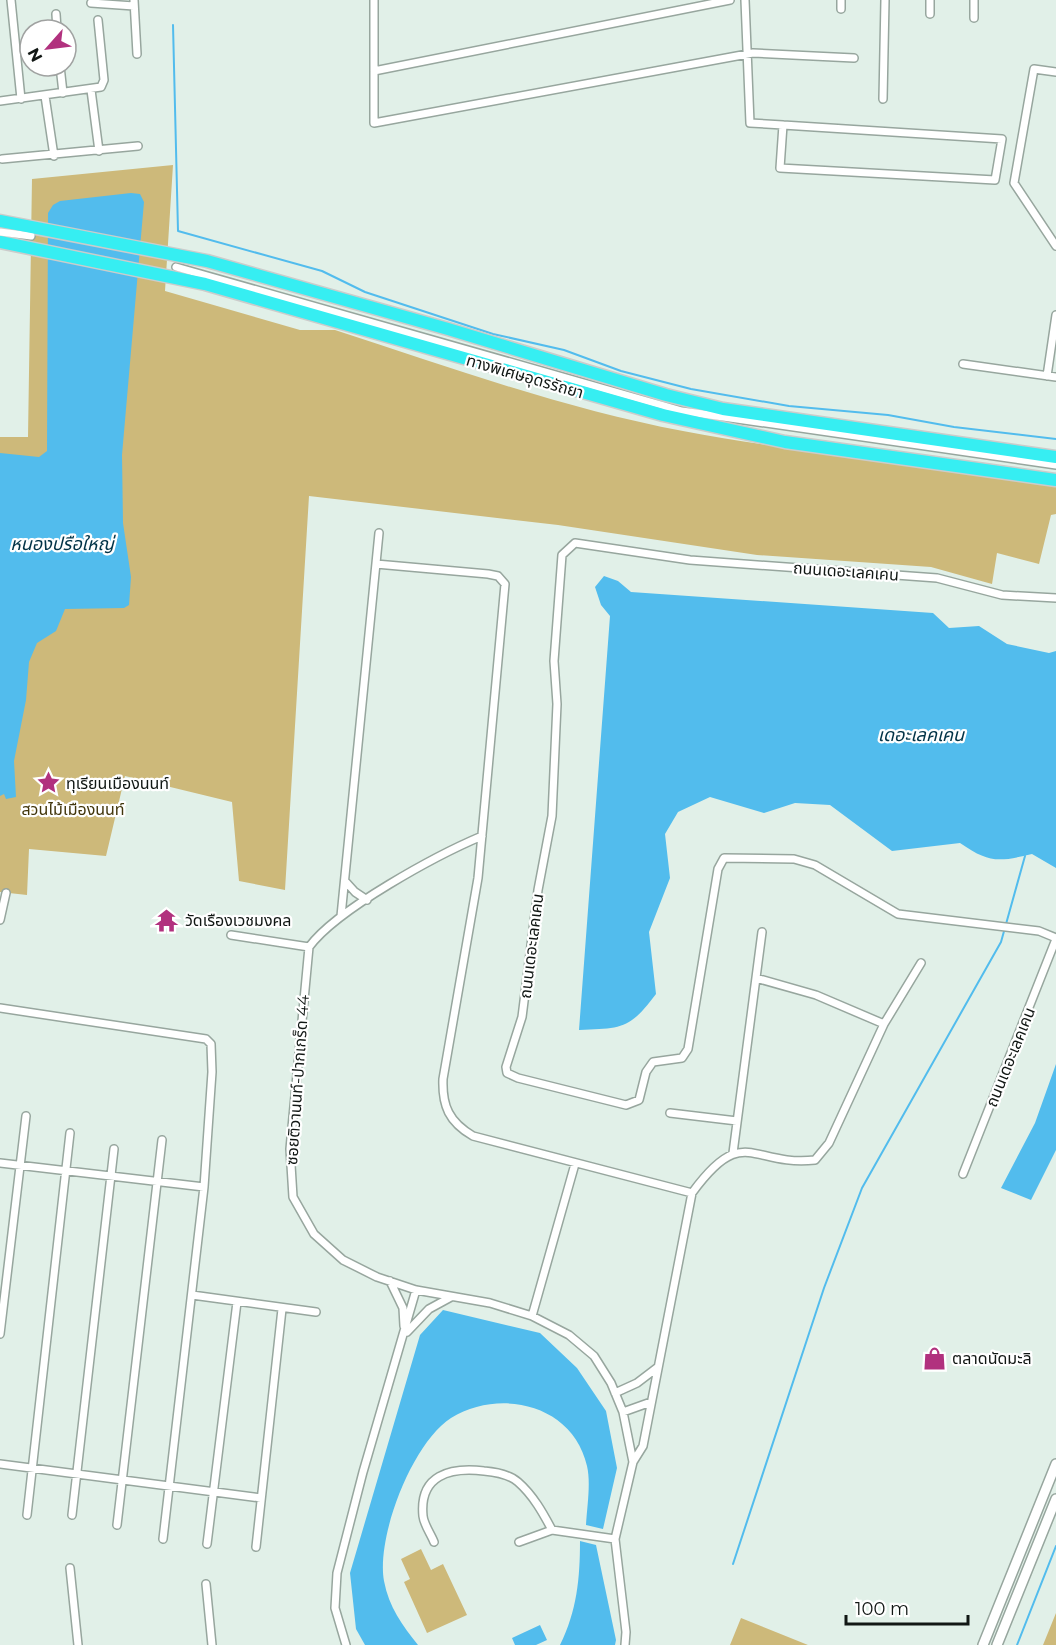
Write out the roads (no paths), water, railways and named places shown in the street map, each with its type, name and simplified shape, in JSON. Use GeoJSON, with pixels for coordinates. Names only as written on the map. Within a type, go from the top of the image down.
{"type":"FeatureCollection","features":[{"type":"Feature","properties":{"kind":"highway","name":"ทางพิเศษอุดรรัถยา"},"geometry":{"type":"LineString","coordinates":[[1,224],[207,261],[448,329],[666,395],[723,409],[1056,457]]}},
{"type":"Feature","properties":{"kind":"highway","name":"ทางพิเศษอุดรรัถยา"},"geometry":{"type":"LineString","coordinates":[[0,242],[206,284],[663,415],[719,428],[784,442],[1056,480]]}},
{"type":"Feature","properties":{"kind":"main road"},"geometry":{"type":"LineString","coordinates":[[983,1645],[1056,1464]]}},
{"type":"Feature","properties":{"kind":"main road"},"geometry":{"type":"LineString","coordinates":[[997,1645],[1056,1499]]}},
{"type":"Feature","properties":{"kind":"street"},"geometry":{"type":"LineString","coordinates":[[11,0],[21,99]]}},
{"type":"Feature","properties":{"kind":"street"},"geometry":{"type":"LineString","coordinates":[[375,0],[374,123],[761,52],[854,58]]}},
{"type":"Feature","properties":{"kind":"street"},"geometry":{"type":"LineString","coordinates":[[374,71],[730,0]]}},
{"type":"Feature","properties":{"kind":"street"},"geometry":{"type":"LineString","coordinates":[[745,0],[750,123],[852,129],[1002,139],[994,180],[780,168],[783,125]]}},
{"type":"Feature","properties":{"kind":"street"},"geometry":{"type":"LineString","coordinates":[[841,0],[841,9]]}},
{"type":"Feature","properties":{"kind":"street"},"geometry":{"type":"LineString","coordinates":[[883,99],[885,0]]}},
{"type":"Feature","properties":{"kind":"street"},"geometry":{"type":"LineString","coordinates":[[930,0],[930,14]]}},
{"type":"Feature","properties":{"kind":"street"},"geometry":{"type":"LineString","coordinates":[[974,0],[974,18]]}},
{"type":"Feature","properties":{"kind":"street"},"geometry":{"type":"LineString","coordinates":[[90,3],[134,3],[137,54]]}},
{"type":"Feature","properties":{"kind":"street"},"geometry":{"type":"LineString","coordinates":[[56,14],[56,18]]}},
{"type":"Feature","properties":{"kind":"street"},"geometry":{"type":"LineString","coordinates":[[0,100],[101,87],[104,80],[98,20]]}},
{"type":"Feature","properties":{"kind":"street"},"geometry":{"type":"LineString","coordinates":[[1056,72],[1034,69],[1014,183],[1056,246]]}},
{"type":"Feature","properties":{"kind":"street"},"geometry":{"type":"LineString","coordinates":[[61,78],[63,93]]}},
{"type":"Feature","properties":{"kind":"street"},"geometry":{"type":"LineString","coordinates":[[91,90],[99,151]]}},
{"type":"Feature","properties":{"kind":"street"},"geometry":{"type":"LineString","coordinates":[[45,96],[54,156]]}},
{"type":"Feature","properties":{"kind":"street"},"geometry":{"type":"LineString","coordinates":[[2,159],[54,156],[138,146]]}},
{"type":"Feature","properties":{"kind":"street"},"geometry":{"type":"LineString","coordinates":[[1,224],[31,236]]}},
{"type":"Feature","properties":{"kind":"street"},"geometry":{"type":"LineString","coordinates":[[176,267],[682,411],[1056,465]]}},
{"type":"Feature","properties":{"kind":"street"},"geometry":{"type":"LineString","coordinates":[[1047,376],[1056,315]]}},
{"type":"Feature","properties":{"kind":"street"},"geometry":{"type":"LineString","coordinates":[[963,364],[1056,377]]}},
{"type":"Feature","properties":{"kind":"street"},"geometry":{"type":"LineString","coordinates":[[341,916],[378,533]]}},
{"type":"Feature","properties":{"kind":"street","name":"ถนนเดอะเลคเคน"},"geometry":{"type":"LineString","coordinates":[[963,1174],[1056,939],[1039,931],[898,914],[815,865],[794,859],[723,858],[718,869],[689,1041],[682,1058],[653,1062],[648,1066],[639,1100],[626,1105],[518,1078],[507,1073],[506,1067],[522,1017],[538,890],[552,816],[557,704],[554,661],[562,555],[568,546],[575,543],[690,560],[937,578],[1002,595],[1056,598]]}},
{"type":"Feature","properties":{"kind":"street"},"geometry":{"type":"LineString","coordinates":[[376,564],[489,574],[498,576],[505,584],[478,878],[442,1079],[445,1107],[458,1128],[473,1136],[692,1193]]}},
{"type":"Feature","properties":{"kind":"street"},"geometry":{"type":"LineString","coordinates":[[231,935],[309,947],[319,934],[341,916],[445,853],[482,836]]}},
{"type":"Feature","properties":{"kind":"street"},"geometry":{"type":"LineString","coordinates":[[345,881],[367,900]]}},
{"type":"Feature","properties":{"kind":"street"},"geometry":{"type":"LineString","coordinates":[[0,920],[6,893]]}},
{"type":"Feature","properties":{"kind":"street"},"geometry":{"type":"LineString","coordinates":[[733,1153],[762,932]]}},
{"type":"Feature","properties":{"kind":"street","name":"ซอยติวานนท์-ปากเกร็ด 44"},"geometry":{"type":"LineString","coordinates":[[309,947],[290,1149],[293,1197],[314,1234],[343,1260],[416,1290],[490,1303],[532,1316],[569,1335],[594,1356],[623,1412],[633,1462],[615,1539],[626,1632],[625,1645]]}},
{"type":"Feature","properties":{"kind":"street"},"geometry":{"type":"LineString","coordinates":[[633,1462],[643,1446],[692,1193],[710,1169],[733,1153],[756,1151],[796,1162],[815,1160],[829,1143],[884,1024],[921,963]]}},
{"type":"Feature","properties":{"kind":"street"},"geometry":{"type":"LineString","coordinates":[[756,978],[816,995],[884,1024]]}},
{"type":"Feature","properties":{"kind":"street"},"geometry":{"type":"LineString","coordinates":[[0,1008],[209,1041],[212,1047],[204,1187],[164,1539]]}},
{"type":"Feature","properties":{"kind":"street"},"geometry":{"type":"LineString","coordinates":[[670,1113],[737,1121]]}},
{"type":"Feature","properties":{"kind":"street"},"geometry":{"type":"LineString","coordinates":[[0,1334],[26,1116]]}},
{"type":"Feature","properties":{"kind":"street"},"geometry":{"type":"LineString","coordinates":[[27,1515],[70,1133]]}},
{"type":"Feature","properties":{"kind":"street"},"geometry":{"type":"LineString","coordinates":[[117,1526],[162,1140]]}},
{"type":"Feature","properties":{"kind":"street"},"geometry":{"type":"LineString","coordinates":[[72,1515],[114,1149]]}},
{"type":"Feature","properties":{"kind":"street"},"geometry":{"type":"LineString","coordinates":[[0,1163],[204,1187]]}},
{"type":"Feature","properties":{"kind":"street"},"geometry":{"type":"LineString","coordinates":[[532,1316],[575,1164]]}},
{"type":"Feature","properties":{"kind":"street"},"geometry":{"type":"LineString","coordinates":[[390,1281],[403,1308],[404,1336]]}},
{"type":"Feature","properties":{"kind":"street"},"geometry":{"type":"LineString","coordinates":[[346,1645],[335,1608],[337,1573],[363,1472],[416,1290]]}},
{"type":"Feature","properties":{"kind":"street"},"geometry":{"type":"LineString","coordinates":[[192,1295],[316,1312]]}},
{"type":"Feature","properties":{"kind":"street"},"geometry":{"type":"LineString","coordinates":[[404,1336],[429,1309],[451,1297]]}},
{"type":"Feature","properties":{"kind":"street"},"geometry":{"type":"LineString","coordinates":[[207,1544],[237,1302]]}},
{"type":"Feature","properties":{"kind":"street"},"geometry":{"type":"LineString","coordinates":[[256,1547],[282,1309]]}},
{"type":"Feature","properties":{"kind":"street"},"geometry":{"type":"LineString","coordinates":[[615,1393],[637,1383],[658,1367]]}},
{"type":"Feature","properties":{"kind":"street"},"geometry":{"type":"LineString","coordinates":[[623,1412],[651,1402]]}},
{"type":"Feature","properties":{"kind":"street"},"geometry":{"type":"LineString","coordinates":[[0,1464],[261,1498]]}},
{"type":"Feature","properties":{"kind":"street"},"geometry":{"type":"LineString","coordinates":[[434,1542],[423,1518],[424,1495],[431,1483],[450,1470],[498,1472],[517,1480],[539,1506],[552,1530]]}},
{"type":"Feature","properties":{"kind":"street"},"geometry":{"type":"LineString","coordinates":[[519,1542],[552,1530],[615,1539]]}},
{"type":"Feature","properties":{"kind":"street"},"geometry":{"type":"LineString","coordinates":[[70,1568],[78,1645]]}},
{"type":"Feature","properties":{"kind":"street"},"geometry":{"type":"LineString","coordinates":[[206,1584],[212,1645]]}},
{"type":"Feature","properties":{"kind":"water","name":"หนองปรือใหญ่"},"geometry":{"type":"Polygon","coordinates":[[[140,194],[144,202],[122,455],[123,523],[131,577],[129,605],[124,608],[65,609],[56,631],[37,643],[29,662],[26,700],[14,761],[16,797],[6,799],[4,794],[0,796],[0,453],[39,457],[47,451],[48,213],[53,205],[60,201],[140,194]]]}},
{"type":"Feature","properties":{"kind":"water","name":"เดอะเลคเคน"},"geometry":{"type":"Polygon","coordinates":[[[604,576],[618,581],[631,592],[933,613],[949,628],[979,626],[1007,644],[1049,653],[1056,651],[1056,868],[1032,854],[994,859],[979,854],[960,843],[892,851],[830,805],[795,803],[764,813],[710,797],[678,812],[665,834],[670,878],[649,932],[656,994],[639,1015],[624,1025],[605,1029],[579,1030],[610,616],[601,605],[595,587],[604,576]]]}},
{"type":"Feature","properties":{"kind":"water"},"geometry":{"type":"Polygon","coordinates":[[[1056,1064],[1056,1150],[1031,1200],[1001,1188],[1035,1123],[1056,1064]]]}},
{"type":"Feature","properties":{"kind":"water"},"geometry":{"type":"Polygon","coordinates":[[[443,1310],[540,1333],[577,1368],[606,1411],[617,1468],[603,1529],[586,1525],[589,1487],[587,1466],[579,1445],[567,1428],[551,1416],[532,1408],[512,1404],[491,1404],[470,1409],[451,1418],[437,1430],[411,1469],[391,1517],[386,1540],[383,1562],[386,1590],[397,1615],[418,1645],[365,1645],[356,1629],[350,1573],[420,1335],[443,1310]]]}},
{"type":"Feature","properties":{"kind":"water"},"geometry":{"type":"Polygon","coordinates":[[[580,1541],[596,1545],[616,1640],[615,1645],[560,1645],[574,1607],[580,1541]]]}},
{"type":"Feature","properties":{"kind":"water"},"geometry":{"type":"Polygon","coordinates":[[[540,1625],[547,1640],[536,1645],[515,1645],[512,1638],[540,1625]]]}},
{"type":"Feature","properties":{"kind":"waterway"},"geometry":{"type":"LineString","coordinates":[[173,25],[178,231],[322,271],[365,292],[493,334],[564,350],[621,371],[691,389],[789,406],[888,415],[954,427],[1056,439]]}},
{"type":"Feature","properties":{"kind":"waterway"},"geometry":{"type":"LineString","coordinates":[[733,1564],[824,1288],[862,1188],[1001,942],[1025,856]]}},
{"type":"Feature","properties":{"kind":"waterway"},"geometry":{"type":"LineString","coordinates":[[1017,1645],[1056,1546]]}},
{"type":"Feature","properties":{"kind":"place","name":"ทุเรียนเมืองนนท์"},"geometry":{"type":"Point","coordinates":[48,783]}},
{"type":"Feature","properties":{"kind":"place","name":"วัดเรืองเวชมงคล"},"geometry":{"type":"Point","coordinates":[167,920]}},
{"type":"Feature","properties":{"kind":"place","name":"ตลาดนัดมะลิ"},"geometry":{"type":"Point","coordinates":[934,1358]}},
{"type":"Feature","properties":{"kind":"park label","name":"สวนไม้เมืองนนท์"},"geometry":{"type":"Point","coordinates":[73,809]}}]}
